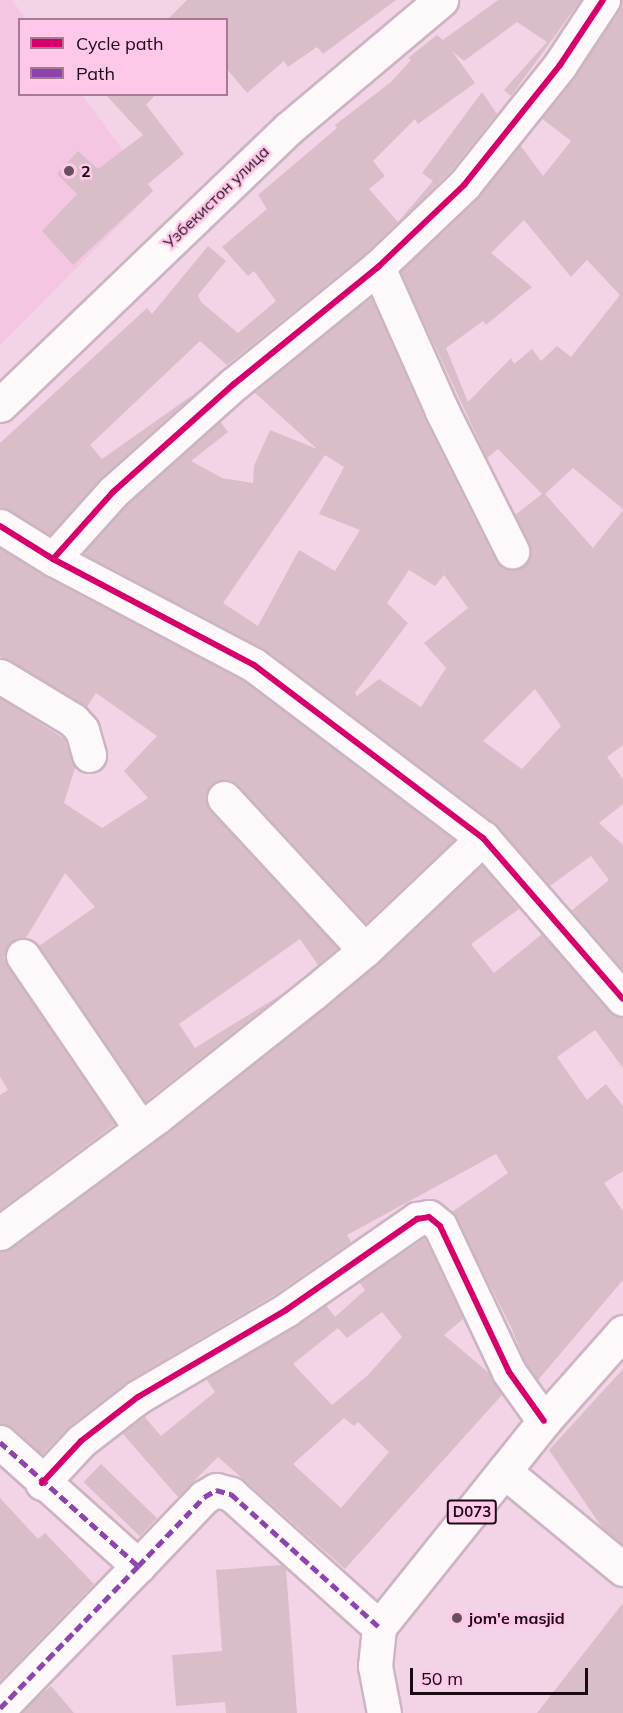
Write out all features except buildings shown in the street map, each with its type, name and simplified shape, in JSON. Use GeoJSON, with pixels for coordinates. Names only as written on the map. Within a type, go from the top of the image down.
{"type":"FeatureCollection","features":[{"type":"Feature","properties":{"kind":"street","name":"Узбекистон улица"},"geometry":{"type":"LineString","coordinates":[[0,405],[289,128],[441,0]]}},
{"type":"Feature","properties":{"kind":"street"},"geometry":{"type":"LineString","coordinates":[[53,559],[130,477],[234,384],[378,267],[464,185],[560,65],[603,0]]}},
{"type":"Feature","properties":{"kind":"street"},"geometry":{"type":"LineString","coordinates":[[378,267],[442,411],[512,551]]}},
{"type":"Feature","properties":{"kind":"street"},"geometry":{"type":"LineString","coordinates":[[0,526],[53,559],[254,665],[483,838],[623,999]]}},
{"type":"Feature","properties":{"kind":"street"},"geometry":{"type":"LineString","coordinates":[[1,680],[73,720],[82,730],[89,755]]}},
{"type":"Feature","properties":{"kind":"street"},"geometry":{"type":"LineString","coordinates":[[224,798],[365,950]]}},
{"type":"Feature","properties":{"kind":"street"},"geometry":{"type":"LineString","coordinates":[[0,1233],[141,1129],[365,950],[483,838]]}},
{"type":"Feature","properties":{"kind":"street"},"geometry":{"type":"LineString","coordinates":[[23,956],[141,1129]]}},
{"type":"Feature","properties":{"kind":"street"},"geometry":{"type":"LineString","coordinates":[[42,1483],[81,1441],[138,1397],[286,1310],[417,1219],[429,1217],[440,1226],[509,1372],[544,1421]]}},
{"type":"Feature","properties":{"kind":"street","name":"D073"},"geometry":{"type":"LineString","coordinates":[[379,1627],[544,1421],[623,1332]]}},
{"type":"Feature","properties":{"kind":"street"},"geometry":{"type":"LineString","coordinates":[[0,1442],[42,1483],[138,1566]]}},
{"type":"Feature","properties":{"kind":"street"},"geometry":{"type":"LineString","coordinates":[[504,1471],[623,1569]]}},
{"type":"Feature","properties":{"kind":"street"},"geometry":{"type":"LineString","coordinates":[[0,1708],[204,1497],[216,1490],[231,1494],[379,1627],[375,1666],[384,1713]]}},
{"type":"Feature","properties":{"kind":"shaded area","name":"2"},"geometry":{"type":"Polygon","coordinates":[[[0,0],[12,0],[25,18],[18,18],[18,96],[83,96],[153,191],[0,345],[0,0]]]}},
{"type":"Feature","properties":{"kind":"marked path"},"geometry":{"type":"LineString","coordinates":[[0,1442],[138,1566],[204,1497],[216,1490],[231,1494],[379,1627]]}},
{"type":"Feature","properties":{"kind":"marked path"},"geometry":{"type":"LineString","coordinates":[[0,1708],[138,1566]]}},
{"type":"Feature","properties":{"kind":"cycle path"},"geometry":{"type":"LineString","coordinates":[[53,559],[113,492],[234,384],[378,267],[464,185],[560,65],[603,0]]}},
{"type":"Feature","properties":{"kind":"cycle path"},"geometry":{"type":"LineString","coordinates":[[0,526],[53,559],[254,665],[483,838],[623,999]]}},
{"type":"Feature","properties":{"kind":"cycle path"},"geometry":{"type":"LineString","coordinates":[[42,1483],[81,1441],[138,1397],[286,1310],[417,1219],[429,1217],[440,1226],[509,1372],[544,1421]]}},
{"type":"Feature","properties":{"kind":"place","name":"2"},"geometry":{"type":"Point","coordinates":[69,171]}},
{"type":"Feature","properties":{"kind":"place","name":"jom'e masjid"},"geometry":{"type":"Point","coordinates":[457,1618]}}]}
